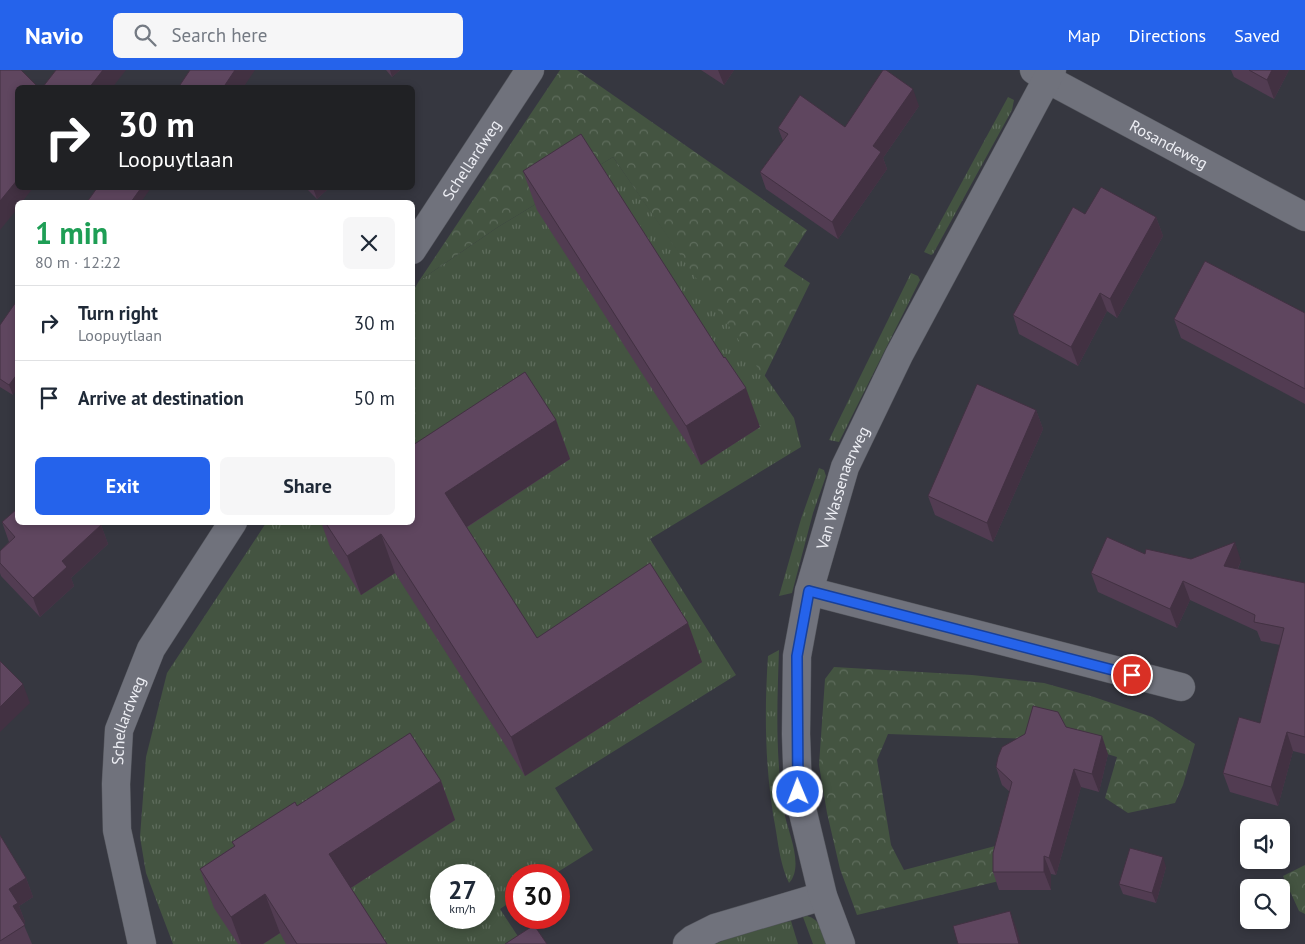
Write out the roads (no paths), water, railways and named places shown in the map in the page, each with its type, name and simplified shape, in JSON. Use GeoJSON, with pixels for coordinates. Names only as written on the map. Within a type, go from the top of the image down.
{"type":"FeatureCollection","features":[{"type":"Feature","properties":{"kind":"street","name":"Schellardweg"},"geometry":{"type":"LineString","coordinates":[[415,245],[530,70]]}},
{"type":"Feature","properties":{"kind":"street","name":"Rosandeweg"},"geometry":{"type":"LineString","coordinates":[[1044,73],[1305,217]]}},
{"type":"Feature","properties":{"kind":"street","name":"Van Wassenaerweg"},"geometry":{"type":"LineString","coordinates":[[840,944],[823,896],[798,792],[797,656],[809,591],[846,467],[899,355],[1044,73]]}},
{"type":"Feature","properties":{"kind":"street","name":"Schellardweg"},"geometry":{"type":"LineString","coordinates":[[142,944],[117,830],[116,784],[119,730],[151,649],[230,525]]}},
{"type":"Feature","properties":{"kind":"street"},"geometry":{"type":"LineString","coordinates":[[809,591],[1181,687]]}},
{"type":"Feature","properties":{"kind":"street"},"geometry":{"type":"LineString","coordinates":[[687,944],[692,939],[715,928],[823,896]]}}]}
